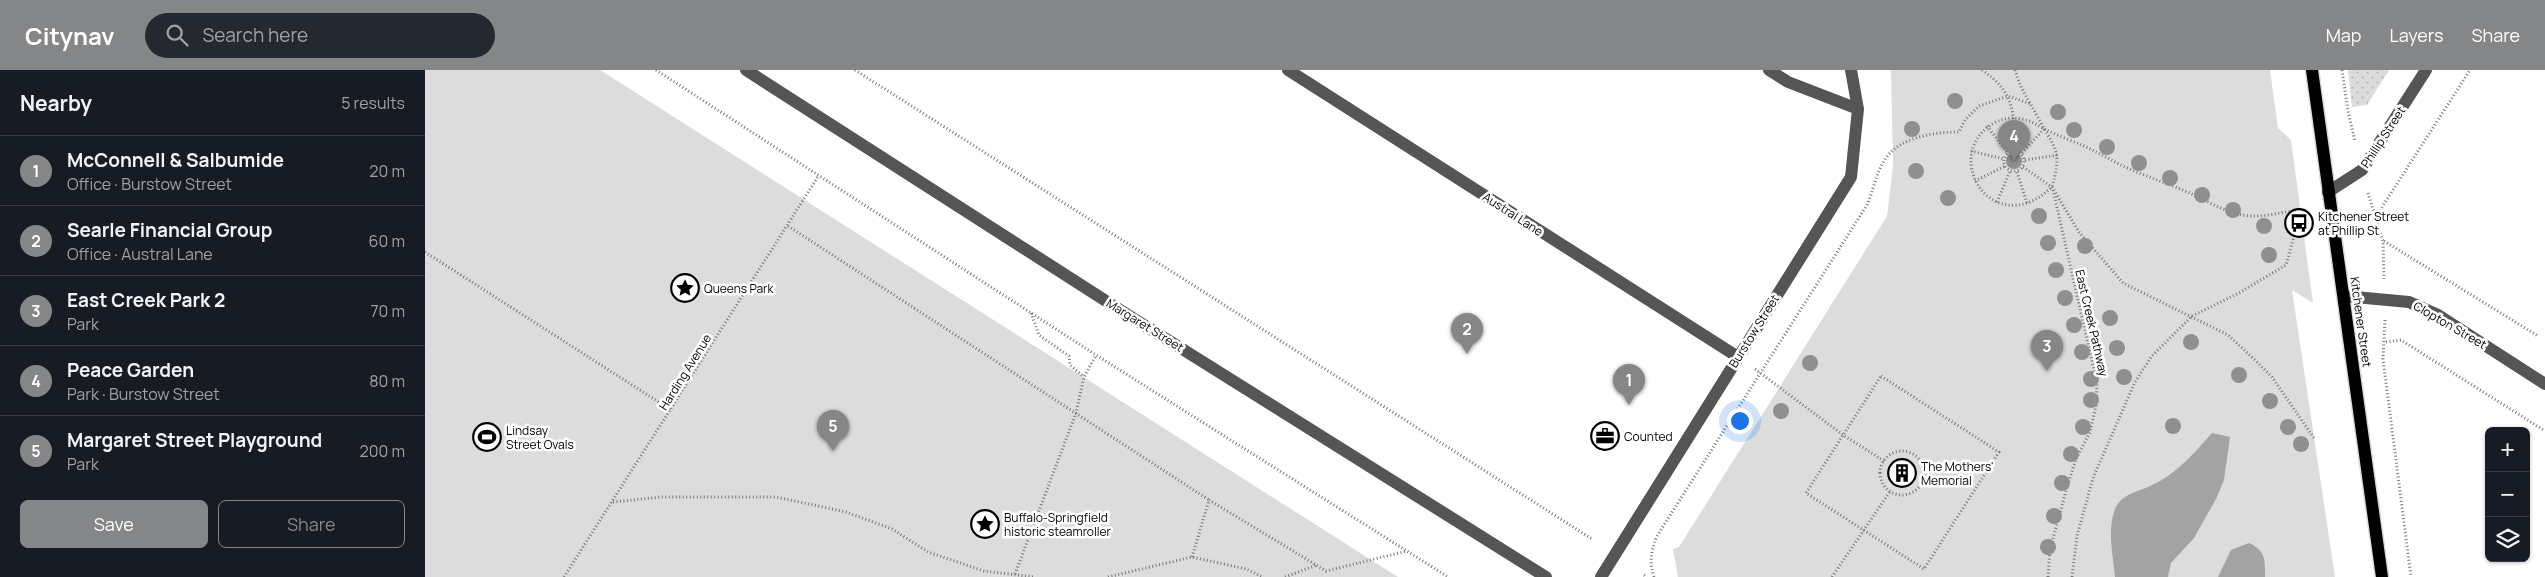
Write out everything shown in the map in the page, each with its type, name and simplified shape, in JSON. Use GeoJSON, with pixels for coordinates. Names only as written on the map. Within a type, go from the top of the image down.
{"type":"FeatureCollection","features":[{"type":"Feature","properties":{"kind":"main road","name":"Kitchener Street"},"geometry":{"type":"LineString","coordinates":[[2312,70],[2382,577]]}},
{"type":"Feature","properties":{"kind":"street","name":"Margaret Street"},"geometry":{"type":"LineString","coordinates":[[746,70],[1120,310],[1546,577]]}},
{"type":"Feature","properties":{"kind":"street","name":"Austral Lane"},"geometry":{"type":"LineString","coordinates":[[1288,70],[1738,357]]}},
{"type":"Feature","properties":{"kind":"street"},"geometry":{"type":"LineString","coordinates":[[1769,70],[1788,82],[1858,110]]}},
{"type":"Feature","properties":{"kind":"street","name":"Burstow Street"},"geometry":{"type":"LineString","coordinates":[[1601,577],[1851,177],[1858,110],[1851,70]]}},
{"type":"Feature","properties":{"kind":"street","name":"Phillip Street"},"geometry":{"type":"LineString","coordinates":[[2328,192],[2362,170],[2426,70]]}},
{"type":"Feature","properties":{"kind":"street","name":"Clopton Street"},"geometry":{"type":"LineString","coordinates":[[2344,296],[2385,298],[2409,302],[2438,315],[2545,384]]}},
{"type":"Feature","properties":{"kind":"path"},"geometry":{"type":"LineString","coordinates":[[656,70],[1096,355],[1448,577]]}},
{"type":"Feature","properties":{"kind":"path"},"geometry":{"type":"LineString","coordinates":[[855,70],[1592,540]]}},
{"type":"Feature","properties":{"kind":"path"},"geometry":{"type":"LineString","coordinates":[[1982,70],[1995,78],[2008,96],[2015,118],[2015,151]]}},
{"type":"Feature","properties":{"kind":"path"},"geometry":{"type":"LineString","coordinates":[[2015,70],[2044,129],[2053,141],[2058,156],[2052,187],[2027,203],[2012,205],[1997,202],[1984,193],[1975,181],[1971,167],[1971,151],[1977,137],[1987,126],[2001,119],[2015,118],[2031,121],[2044,129],[2122,166],[2224,209],[2252,216],[2301,210]]}},
{"type":"Feature","properties":{"kind":"path"},"geometry":{"type":"LineString","coordinates":[[2411,577],[2383,359],[2386,342],[2383,241],[2375,221],[2383,204],[2471,70]]}},
{"type":"Feature","properties":{"kind":"path"},"geometry":{"type":"LineString","coordinates":[[1654,577],[1651,566],[1651,551],[1657,536],[1867,205],[1879,172],[1889,154],[1905,142],[1937,132],[1959,132],[1965,120],[1979,106],[2008,96],[2031,104]]}},
{"type":"Feature","properties":{"kind":"path"},"geometry":{"type":"LineString","coordinates":[[1987,126],[2008,153]]}},
{"type":"Feature","properties":{"kind":"path"},"geometry":{"type":"LineString","coordinates":[[2021,153],[2044,129]]}},
{"type":"Feature","properties":{"kind":"path"},"geometry":{"type":"LineString","coordinates":[[1971,151],[2004,159]]}},
{"type":"Feature","properties":{"kind":"path"},"geometry":{"type":"LineString","coordinates":[[2015,151],[2021,153],[2025,160],[2023,167],[2017,172],[2010,171],[2005,166],[2004,159],[2008,153],[2015,151]]}},
{"type":"Feature","properties":{"kind":"path"},"geometry":{"type":"LineString","coordinates":[[2025,160],[2058,156]]}},
{"type":"Feature","properties":{"kind":"path"},"geometry":{"type":"LineString","coordinates":[[1975,181],[2005,166]]}},
{"type":"Feature","properties":{"kind":"path"},"geometry":{"type":"LineString","coordinates":[[2023,167],[2052,187],[2079,232],[2123,283],[2228,335],[2254,359],[2272,377],[2314,438]]}},
{"type":"Feature","properties":{"kind":"path"},"geometry":{"type":"LineString","coordinates":[[1997,202],[2010,171]]}},
{"type":"Feature","properties":{"kind":"path"},"geometry":{"type":"LineString","coordinates":[[2017,172],[2027,203]]}},
{"type":"Feature","properties":{"kind":"path","name":"Harding Avenue"},"geometry":{"type":"LineString","coordinates":[[564,577],[819,175]]}},
{"type":"Feature","properties":{"kind":"path","name":"East Creek Pathway"},"geometry":{"type":"LineString","coordinates":[[2048,577],[2050,550],[2067,487],[2076,458],[2090,432],[2096,406],[2097,383],[2052,187]]}},
{"type":"Feature","properties":{"kind":"path"},"geometry":{"type":"LineString","coordinates":[[2072,577],[2077,536],[2093,478],[2135,382],[2151,357],[2192,316],[2239,293],[2286,264],[2295,232],[2291,210]]}},
{"type":"Feature","properties":{"kind":"path"},"geometry":{"type":"LineString","coordinates":[[788,226],[1209,500],[1326,571],[1408,551]]}},
{"type":"Feature","properties":{"kind":"path"},"geometry":{"type":"LineString","coordinates":[[2383,241],[2538,336]]}},
{"type":"Feature","properties":{"kind":"path"},"geometry":{"type":"LineString","coordinates":[[425,252],[671,410]]}},
{"type":"Feature","properties":{"kind":"path"},"geometry":{"type":"LineString","coordinates":[[1031,312],[1039,336],[1069,356],[1070,366],[1084,377]]}},
{"type":"Feature","properties":{"kind":"path"},"geometry":{"type":"LineString","coordinates":[[2386,342],[2401,340],[2545,431]]}},
{"type":"Feature","properties":{"kind":"path"},"geometry":{"type":"LineString","coordinates":[[1015,574],[1076,413],[1084,377],[1096,355]]}},
{"type":"Feature","properties":{"kind":"path"},"geometry":{"type":"LineString","coordinates":[[1738,357],[1843,435],[1885,461]]}},
{"type":"Feature","properties":{"kind":"path"},"geometry":{"type":"LineString","coordinates":[[1881,376],[1999,452],[1924,569],[1864,530],[1805,493],[1881,376]]}},
{"type":"Feature","properties":{"kind":"path"},"geometry":{"type":"LineString","coordinates":[[1905,450],[1922,461],[1926,475],[1915,493],[1900,496],[1882,484],[1879,470],[1885,461],[1890,452],[1905,450]]}},
{"type":"Feature","properties":{"kind":"path"},"geometry":{"type":"LineString","coordinates":[[1833,577],[1891,490]]}},
{"type":"Feature","properties":{"kind":"path"},"geometry":{"type":"LineString","coordinates":[[612,502],[661,498],[776,497],[846,512],[892,529],[928,552],[984,570],[1034,577]]}},
{"type":"Feature","properties":{"kind":"path"},"geometry":{"type":"LineString","coordinates":[[1192,556],[1209,500]]}},
{"type":"Feature","properties":{"kind":"path"},"geometry":{"type":"LineString","coordinates":[[1108,577],[1192,556],[1246,569],[1263,577]]}},
{"type":"Feature","properties":{"kind":"path"},"geometry":{"type":"LineString","coordinates":[[1285,577],[1317,565]]}},
{"type":"Feature","properties":{"kind":"shaded area","name":"Queens Park"},"geometry":{"type":"Polygon","coordinates":[[[425,70],[600,70],[1398,577],[425,577],[425,70]]]}},
{"type":"Feature","properties":{"kind":"shaded area"},"geometry":{"type":"Polygon","coordinates":[[[1891,70],[2270,70],[2278,128],[2291,140],[2313,303],[2292,290],[2335,577],[1678,577],[1673,549],[1679,547],[1887,216],[1893,166],[1891,70]]]}},
{"type":"Feature","properties":{"kind":"shaded area"},"geometry":{"type":"Polygon","coordinates":[[[2348,70],[2389,70],[2367,105],[2352,107],[2348,70]]]}},
{"type":"Feature","properties":{"kind":"shaded area"},"geometry":{"type":"Polygon","coordinates":[[[2212,433],[2230,437],[2224,480],[2216,499],[2194,538],[2171,563],[2168,577],[2115,577],[2111,525],[2118,504],[2126,496],[2170,475],[2212,433]]]}},
{"type":"Feature","properties":{"kind":"shaded area"},"geometry":{"type":"Polygon","coordinates":[[[2249,543],[2262,553],[2265,577],[2218,577],[2231,550],[2249,543]]]}},
{"type":"Feature","properties":{"kind":"place","name":"Peace Garden"},"geometry":{"type":"Point","coordinates":[2014,161]}},
{"type":"Feature","properties":{"kind":"place","name":"Kitchener Street at Phillip St"},"geometry":{"type":"Point","coordinates":[2299,223]}},
{"type":"Feature","properties":{"kind":"place","name":"Queens Park"},"geometry":{"type":"Point","coordinates":[685,288]}},
{"type":"Feature","properties":{"kind":"place","name":"Searle Financial Group"},"geometry":{"type":"Point","coordinates":[1467,354]}},
{"type":"Feature","properties":{"kind":"place","name":"East Creek Park 2"},"geometry":{"type":"Point","coordinates":[2047,371]}},
{"type":"Feature","properties":{"kind":"place","name":"McConnell & Salbumide"},"geometry":{"type":"Point","coordinates":[1629,405]}},
{"type":"Feature","properties":{"kind":"place","name":"Counted"},"geometry":{"type":"Point","coordinates":[1605,436]}},
{"type":"Feature","properties":{"kind":"place","name":"Lindsay Street Ovals"},"geometry":{"type":"Point","coordinates":[487,437]}},
{"type":"Feature","properties":{"kind":"place","name":"Margaret Street Playground"},"geometry":{"type":"Point","coordinates":[833,451]}},
{"type":"Feature","properties":{"kind":"place","name":"The Mothers' Memorial"},"geometry":{"type":"Point","coordinates":[1902,473]}},
{"type":"Feature","properties":{"kind":"place","name":"Buffalo-Springfield historic steamroller"},"geometry":{"type":"Point","coordinates":[985,524]}}]}
